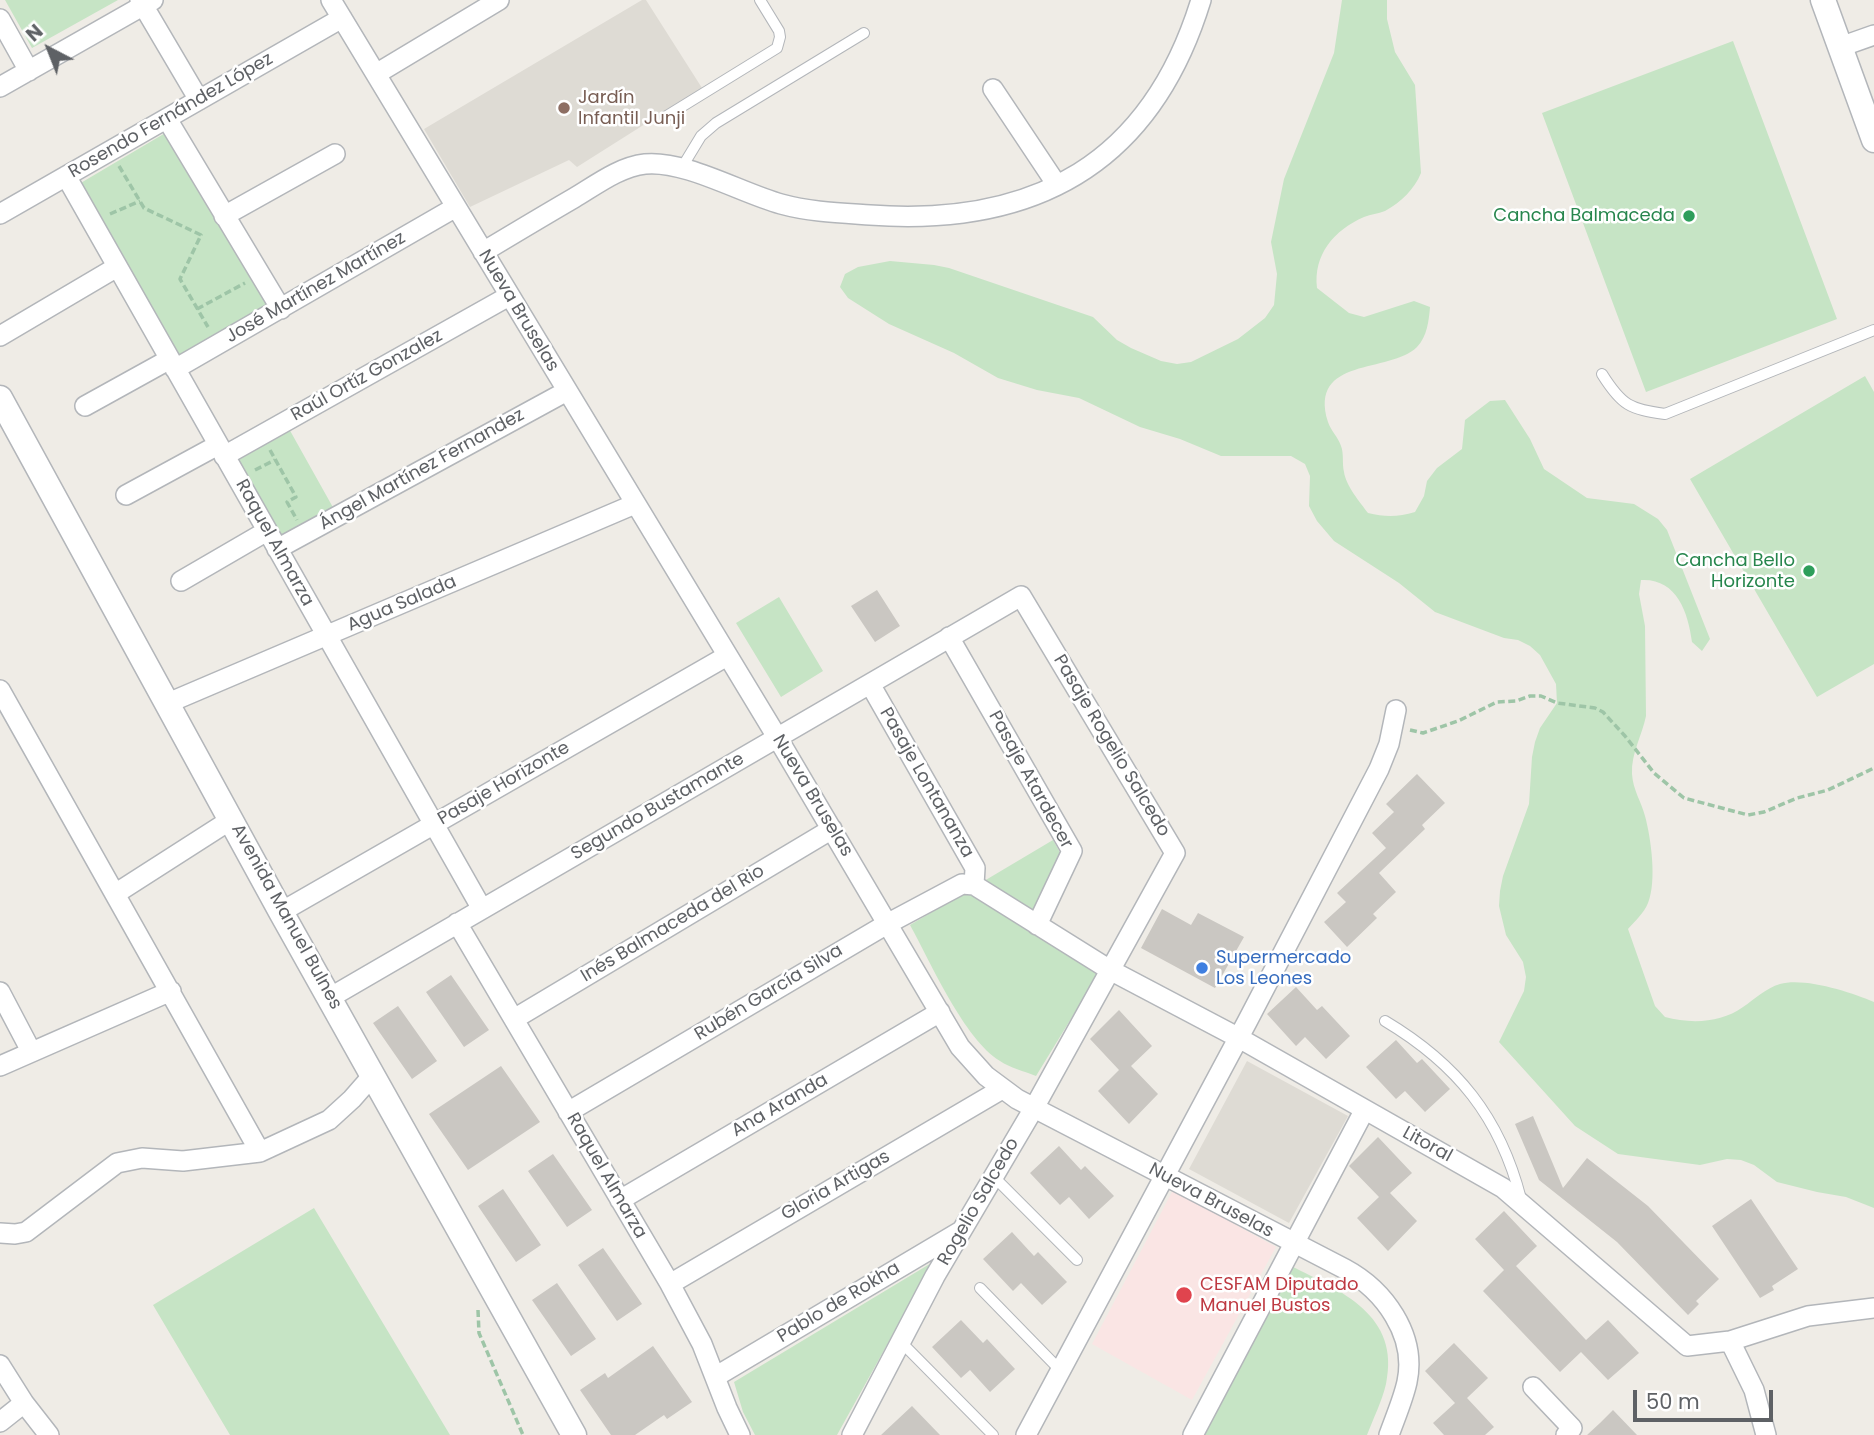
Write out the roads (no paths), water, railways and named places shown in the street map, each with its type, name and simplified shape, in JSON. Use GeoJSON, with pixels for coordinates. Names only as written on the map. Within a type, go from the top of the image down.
{"type":"FeatureCollection","features":[{"type":"Feature","properties":{"kind":"street","name":"Nueva Bruselas"},"geometry":{"type":"LineString","coordinates":[[331,0],[777,737],[949,1030],[972,1062],[1002,1089],[1034,1108],[1358,1276],[1381,1296],[1397,1321],[1406,1350],[1407,1382],[1390,1434]]}},
{"type":"Feature","properties":{"kind":"street"},"geometry":{"type":"LineString","coordinates":[[483,252],[623,170],[643,164],[681,169],[798,208],[904,218],[954,215],[1016,202],[1057,185],[1108,152],[1129,134],[1156,99],[1181,54],[1201,0]]}},
{"type":"Feature","properties":{"kind":"street"},"geometry":{"type":"LineString","coordinates":[[1823,0],[1874,140]]}},
{"type":"Feature","properties":{"kind":"street"},"geometry":{"type":"LineString","coordinates":[[0,88],[146,2],[200,100]]}},
{"type":"Feature","properties":{"kind":"street"},"geometry":{"type":"LineString","coordinates":[[376,74],[489,2]]}},
{"type":"Feature","properties":{"kind":"street","name":"Rosendo Fernández López"},"geometry":{"type":"LineString","coordinates":[[0,214],[342,18]]}},
{"type":"Feature","properties":{"kind":"street"},"geometry":{"type":"LineString","coordinates":[[0,19],[29,71]]}},
{"type":"Feature","properties":{"kind":"street"},"geometry":{"type":"LineString","coordinates":[[1840,47],[1874,35]]}},
{"type":"Feature","properties":{"kind":"street"},"geometry":{"type":"LineString","coordinates":[[993,89],[1057,185]]}},
{"type":"Feature","properties":{"kind":"street"},"geometry":{"type":"LineString","coordinates":[[167,119],[281,309]]}},
{"type":"Feature","properties":{"kind":"street"},"geometry":{"type":"LineString","coordinates":[[224,216],[335,154]]}},
{"type":"Feature","properties":{"kind":"street","name":"Raquel Almarza"},"geometry":{"type":"LineString","coordinates":[[66,176],[482,909]]}},
{"type":"Feature","properties":{"kind":"street","name":"José Martínez Martínez"},"geometry":{"type":"LineString","coordinates":[[85,406],[218,344],[456,207]]}},
{"type":"Feature","properties":{"kind":"street"},"geometry":{"type":"LineString","coordinates":[[0,336],[117,267]]}},
{"type":"Feature","properties":{"kind":"street","name":"Raúl Ortíz Gonzalez"},"geometry":{"type":"LineString","coordinates":[[126,495],[261,435],[509,296]]}},
{"type":"Feature","properties":{"kind":"street","name":"Ángel Martínez Fernandez"},"geometry":{"type":"LineString","coordinates":[[277,549],[567,391]]}},
{"type":"Feature","properties":{"kind":"street","name":"Avenida Manuel Bulnes"},"geometry":{"type":"LineString","coordinates":[[0,398],[281,912],[574,1435]]}},
{"type":"Feature","properties":{"kind":"street","name":"Agua Salada"},"geometry":{"type":"LineString","coordinates":[[169,703],[635,504]]}},
{"type":"Feature","properties":{"kind":"street"},"geometry":{"type":"LineString","coordinates":[[181,581],[267,531]]}},
{"type":"Feature","properties":{"kind":"street","name":"Segundo Bustamante"},"geometry":{"type":"LineString","coordinates":[[331,997],[1021,596]]}},
{"type":"Feature","properties":{"kind":"street","name":"Pasaje Rogelio Salcedo"},"geometry":{"type":"LineString","coordinates":[[1021,596],[1175,853],[1110,970]]}},
{"type":"Feature","properties":{"kind":"street","name":"Pasaje Atardecer"},"geometry":{"type":"LineString","coordinates":[[949,637],[1073,851],[1037,925]]}},
{"type":"Feature","properties":{"kind":"street","name":"Pasaje Horizonte"},"geometry":{"type":"LineString","coordinates":[[281,912],[727,656]]}},
{"type":"Feature","properties":{"kind":"street","name":"Pasaje Lontananza"},"geometry":{"type":"LineString","coordinates":[[870,684],[975,868],[974,885]]}},
{"type":"Feature","properties":{"kind":"street"},"geometry":{"type":"LineString","coordinates":[[0,690],[6,715],[115,894],[260,1152]]}},
{"type":"Feature","properties":{"kind":"street"},"geometry":{"type":"LineString","coordinates":[[1026,1435],[1239,1038],[1379,769],[1395,719]]}},
{"type":"Feature","properties":{"kind":"street"},"geometry":{"type":"LineString","coordinates":[[115,894],[232,820]]}},
{"type":"Feature","properties":{"kind":"street","name":"Inés Balmaceda del Rio"},"geometry":{"type":"LineString","coordinates":[[514,1019],[832,829]]}},
{"type":"Feature","properties":{"kind":"street","name":"Rubén García Silva"},"geometry":{"type":"LineString","coordinates":[[568,1112],[887,924],[962,884],[974,885]]}},
{"type":"Feature","properties":{"kind":"street","name":"Litoral"},"geometry":{"type":"LineString","coordinates":[[974,885],[1110,970],[1239,1038],[1494,1183],[1522,1203],[1687,1346],[1730,1341],[1808,1316],[1874,1308]]}},
{"type":"Feature","properties":{"kind":"street","name":"Raquel Almarza"},"geometry":{"type":"LineString","coordinates":[[457,923],[670,1284],[702,1344],[740,1435]]}},
{"type":"Feature","properties":{"kind":"street","name":"Rogelio Salcedo"},"geometry":{"type":"LineString","coordinates":[[852,1435],[935,1276],[1034,1108],[1110,970]]}},
{"type":"Feature","properties":{"kind":"street"},"geometry":{"type":"LineString","coordinates":[[0,1066],[171,991]]}},
{"type":"Feature","properties":{"kind":"street"},"geometry":{"type":"LineString","coordinates":[[0,992],[32,1051]]}},
{"type":"Feature","properties":{"kind":"street","name":"Ana Aranda"},"geometry":{"type":"LineString","coordinates":[[620,1200],[940,1012]]}},
{"type":"Feature","properties":{"kind":"street"},"geometry":{"type":"LineString","coordinates":[[0,1233],[26,1232],[117,1163],[142,1158],[183,1161],[260,1152],[329,1120],[373,1075]]}},
{"type":"Feature","properties":{"kind":"street","name":"Gloria Artigas"},"geometry":{"type":"LineString","coordinates":[[670,1284],[1002,1089]]}},
{"type":"Feature","properties":{"kind":"street"},"geometry":{"type":"LineString","coordinates":[[1193,1435],[1364,1111]]}},
{"type":"Feature","properties":{"kind":"street","name":"Pablo de Rokha"},"geometry":{"type":"LineString","coordinates":[[715,1377],[964,1229]]}},
{"type":"Feature","properties":{"kind":"street"},"geometry":{"type":"LineString","coordinates":[[1730,1341],[1754,1390],[1766,1435]]}},
{"type":"Feature","properties":{"kind":"street"},"geometry":{"type":"LineString","coordinates":[[0,1365],[24,1403],[49,1435]]}},
{"type":"Feature","properties":{"kind":"street"},"geometry":{"type":"LineString","coordinates":[[1533,1387],[1573,1428],[1566,1435]]}},
{"type":"Feature","properties":{"kind":"street"},"geometry":{"type":"LineString","coordinates":[[0,1422],[24,1403]]}},
{"type":"Feature","properties":{"kind":"lane"},"geometry":{"type":"LineString","coordinates":[[665,117],[777,48],[779,31],[760,0]]}},
{"type":"Feature","properties":{"kind":"lane"},"geometry":{"type":"LineString","coordinates":[[681,169],[701,136],[716,123],[864,33]]}},
{"type":"Feature","properties":{"kind":"lane"},"geometry":{"type":"LineString","coordinates":[[1602,374],[1615,395],[1635,409],[1665,414],[1874,330]]}},
{"type":"Feature","properties":{"kind":"lane"},"geometry":{"type":"LineString","coordinates":[[1385,1021],[1422,1044],[1441,1060],[1474,1097],[1488,1117],[1509,1158],[1522,1203]]}},
{"type":"Feature","properties":{"kind":"lane"},"geometry":{"type":"LineString","coordinates":[[994,1177],[1077,1261]]}},
{"type":"Feature","properties":{"kind":"lane"},"geometry":{"type":"LineString","coordinates":[[980,1288],[1060,1370]]}},
{"type":"Feature","properties":{"kind":"lane"},"geometry":{"type":"LineString","coordinates":[[901,1342],[993,1435]]}},
{"type":"Feature","properties":{"kind":"place","name":"Jardín Infantil Junji"},"geometry":{"type":"Point","coordinates":[564,108]}},
{"type":"Feature","properties":{"kind":"place","name":"Cancha Balmaceda"},"geometry":{"type":"Point","coordinates":[1689,216]}},
{"type":"Feature","properties":{"kind":"place","name":"Cancha Bello Horizonte"},"geometry":{"type":"Point","coordinates":[1809,571]}},
{"type":"Feature","properties":{"kind":"place","name":"Supermercado Los Leones"},"geometry":{"type":"Point","coordinates":[1202,968]}},
{"type":"Feature","properties":{"kind":"place","name":"CESFAM Diputado Manuel Bustos"},"geometry":{"type":"Point","coordinates":[1184,1295]}}]}
